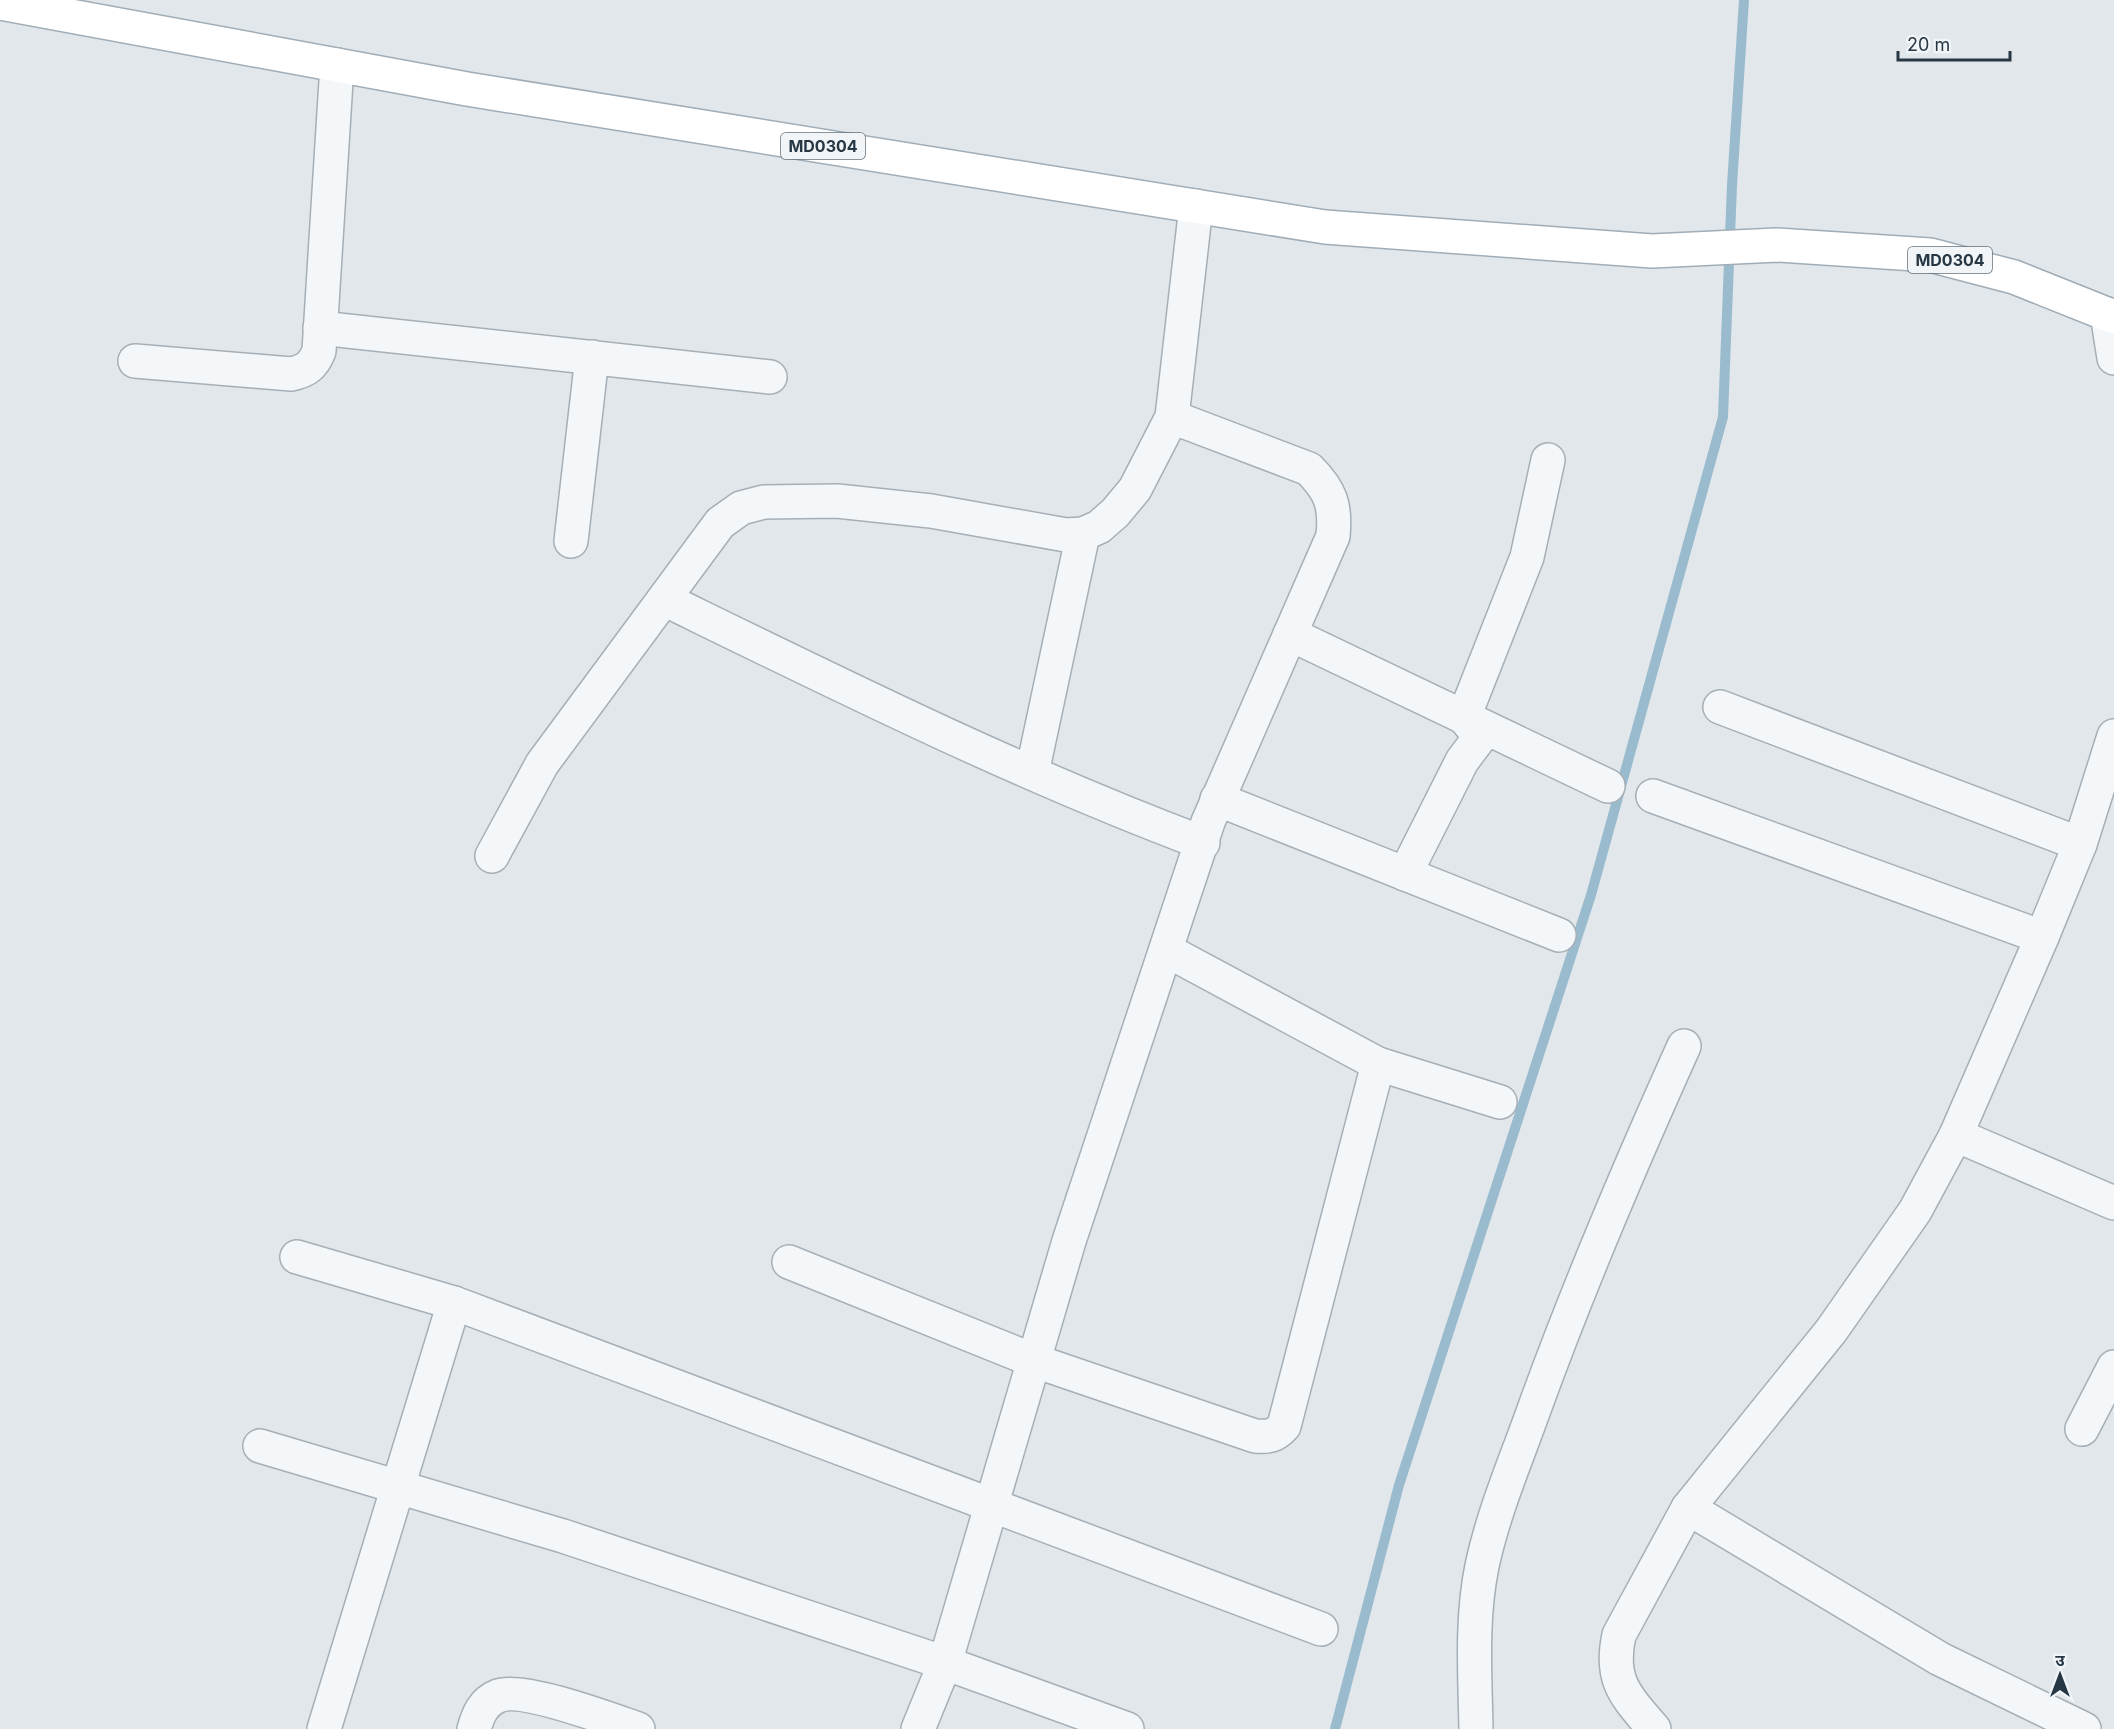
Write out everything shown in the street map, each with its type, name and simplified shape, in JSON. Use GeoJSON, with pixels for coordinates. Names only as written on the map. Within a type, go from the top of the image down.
{"type":"FeatureCollection","features":[{"type":"Feature","properties":{"kind":"main road","name":"MD0304"},"geometry":{"type":"LineString","coordinates":[[0,3],[478,91],[1325,227],[1652,251],[1777,244],[1930,255],[2014,277],[2110,315]]}},
{"type":"Feature","properties":{"kind":"street"},"geometry":{"type":"LineString","coordinates":[[135,361],[291,374],[304,371],[314,362],[319,351],[337,65]]}},
{"type":"Feature","properties":{"kind":"street"},"geometry":{"type":"LineString","coordinates":[[492,856],[542,764],[666,600],[720,524],[741,508],[764,502],[837,501],[931,511],[1066,535],[1083,534],[1100,526],[1135,489],[1172,417],[1196,206]]}},
{"type":"Feature","properties":{"kind":"street"},"geometry":{"type":"LineString","coordinates":[[2110,315],[2114,358]]}},
{"type":"Feature","properties":{"kind":"street"},"geometry":{"type":"LineString","coordinates":[[320,328],[770,377]]}},
{"type":"Feature","properties":{"kind":"street"},"geometry":{"type":"LineString","coordinates":[[571,541],[592,357]]}},
{"type":"Feature","properties":{"kind":"street"},"geometry":{"type":"LineString","coordinates":[[918,1729],[945,1663],[967,1592],[990,1503],[1035,1361],[1069,1240],[1217,799],[1333,536],[1335,513],[1323,483],[1309,469],[1172,417]]}},
{"type":"Feature","properties":{"kind":"street"},"geometry":{"type":"LineString","coordinates":[[1464,717],[1527,557],[1548,460]]}},
{"type":"Feature","properties":{"kind":"street"},"geometry":{"type":"LineString","coordinates":[[1032,773],[1083,534]]}},
{"type":"Feature","properties":{"kind":"street"},"geometry":{"type":"LineString","coordinates":[[666,600],[808,670],[1032,773],[1101,804],[1203,843]]}},
{"type":"Feature","properties":{"kind":"street"},"geometry":{"type":"LineString","coordinates":[[1290,634],[1608,786]]}},
{"type":"Feature","properties":{"kind":"street"},"geometry":{"type":"LineString","coordinates":[[1720,707],[2080,844]]}},
{"type":"Feature","properties":{"kind":"street"},"geometry":{"type":"LineString","coordinates":[[1405,874],[1462,761],[1480,737],[1464,717]]}},
{"type":"Feature","properties":{"kind":"street"},"geometry":{"type":"LineString","coordinates":[[1654,1729],[1622,1691],[1615,1654],[1619,1635],[1688,1508],[1831,1331],[1915,1211],[1956,1135],[2042,938],[2080,844],[2114,735]]}},
{"type":"Feature","properties":{"kind":"street"},"geometry":{"type":"LineString","coordinates":[[1653,796],[2042,938]]}},
{"type":"Feature","properties":{"kind":"street"},"geometry":{"type":"LineString","coordinates":[[1217,799],[1559,935]]}},
{"type":"Feature","properties":{"kind":"street"},"geometry":{"type":"LineString","coordinates":[[1166,950],[1378,1064],[1500,1102]]}},
{"type":"Feature","properties":{"kind":"street"},"geometry":{"type":"LineString","coordinates":[[1476,1729],[1475,1635],[1482,1567],[1495,1520],[1552,1359],[1610,1211],[1684,1046]]}},
{"type":"Feature","properties":{"kind":"street"},"geometry":{"type":"LineString","coordinates":[[789,1262],[1035,1361],[1256,1436],[1268,1437],[1278,1433],[1284,1426],[1378,1064]]}},
{"type":"Feature","properties":{"kind":"street"},"geometry":{"type":"LineString","coordinates":[[1956,1135],[2114,1203]]}},
{"type":"Feature","properties":{"kind":"street"},"geometry":{"type":"LineString","coordinates":[[297,1257],[454,1303],[1321,1629]]}},
{"type":"Feature","properties":{"kind":"street"},"geometry":{"type":"LineString","coordinates":[[324,1729],[454,1303]]}},
{"type":"Feature","properties":{"kind":"street"},"geometry":{"type":"LineString","coordinates":[[2082,1429],[2114,1367]]}},
{"type":"Feature","properties":{"kind":"street"},"geometry":{"type":"LineString","coordinates":[[260,1446],[563,1536],[945,1663],[1127,1729]]}},
{"type":"Feature","properties":{"kind":"street"},"geometry":{"type":"LineString","coordinates":[[1688,1508],[1940,1659],[2084,1729]]}},
{"type":"Feature","properties":{"kind":"street"},"geometry":{"type":"LineString","coordinates":[[474,1729],[478,1715],[487,1702],[500,1695],[527,1695],[638,1729]]}},
{"type":"Feature","properties":{"kind":"waterway"},"geometry":{"type":"LineString","coordinates":[[1335,1729],[1399,1485],[1591,895],[1723,417],[1732,185],[1744,0]]}}]}
